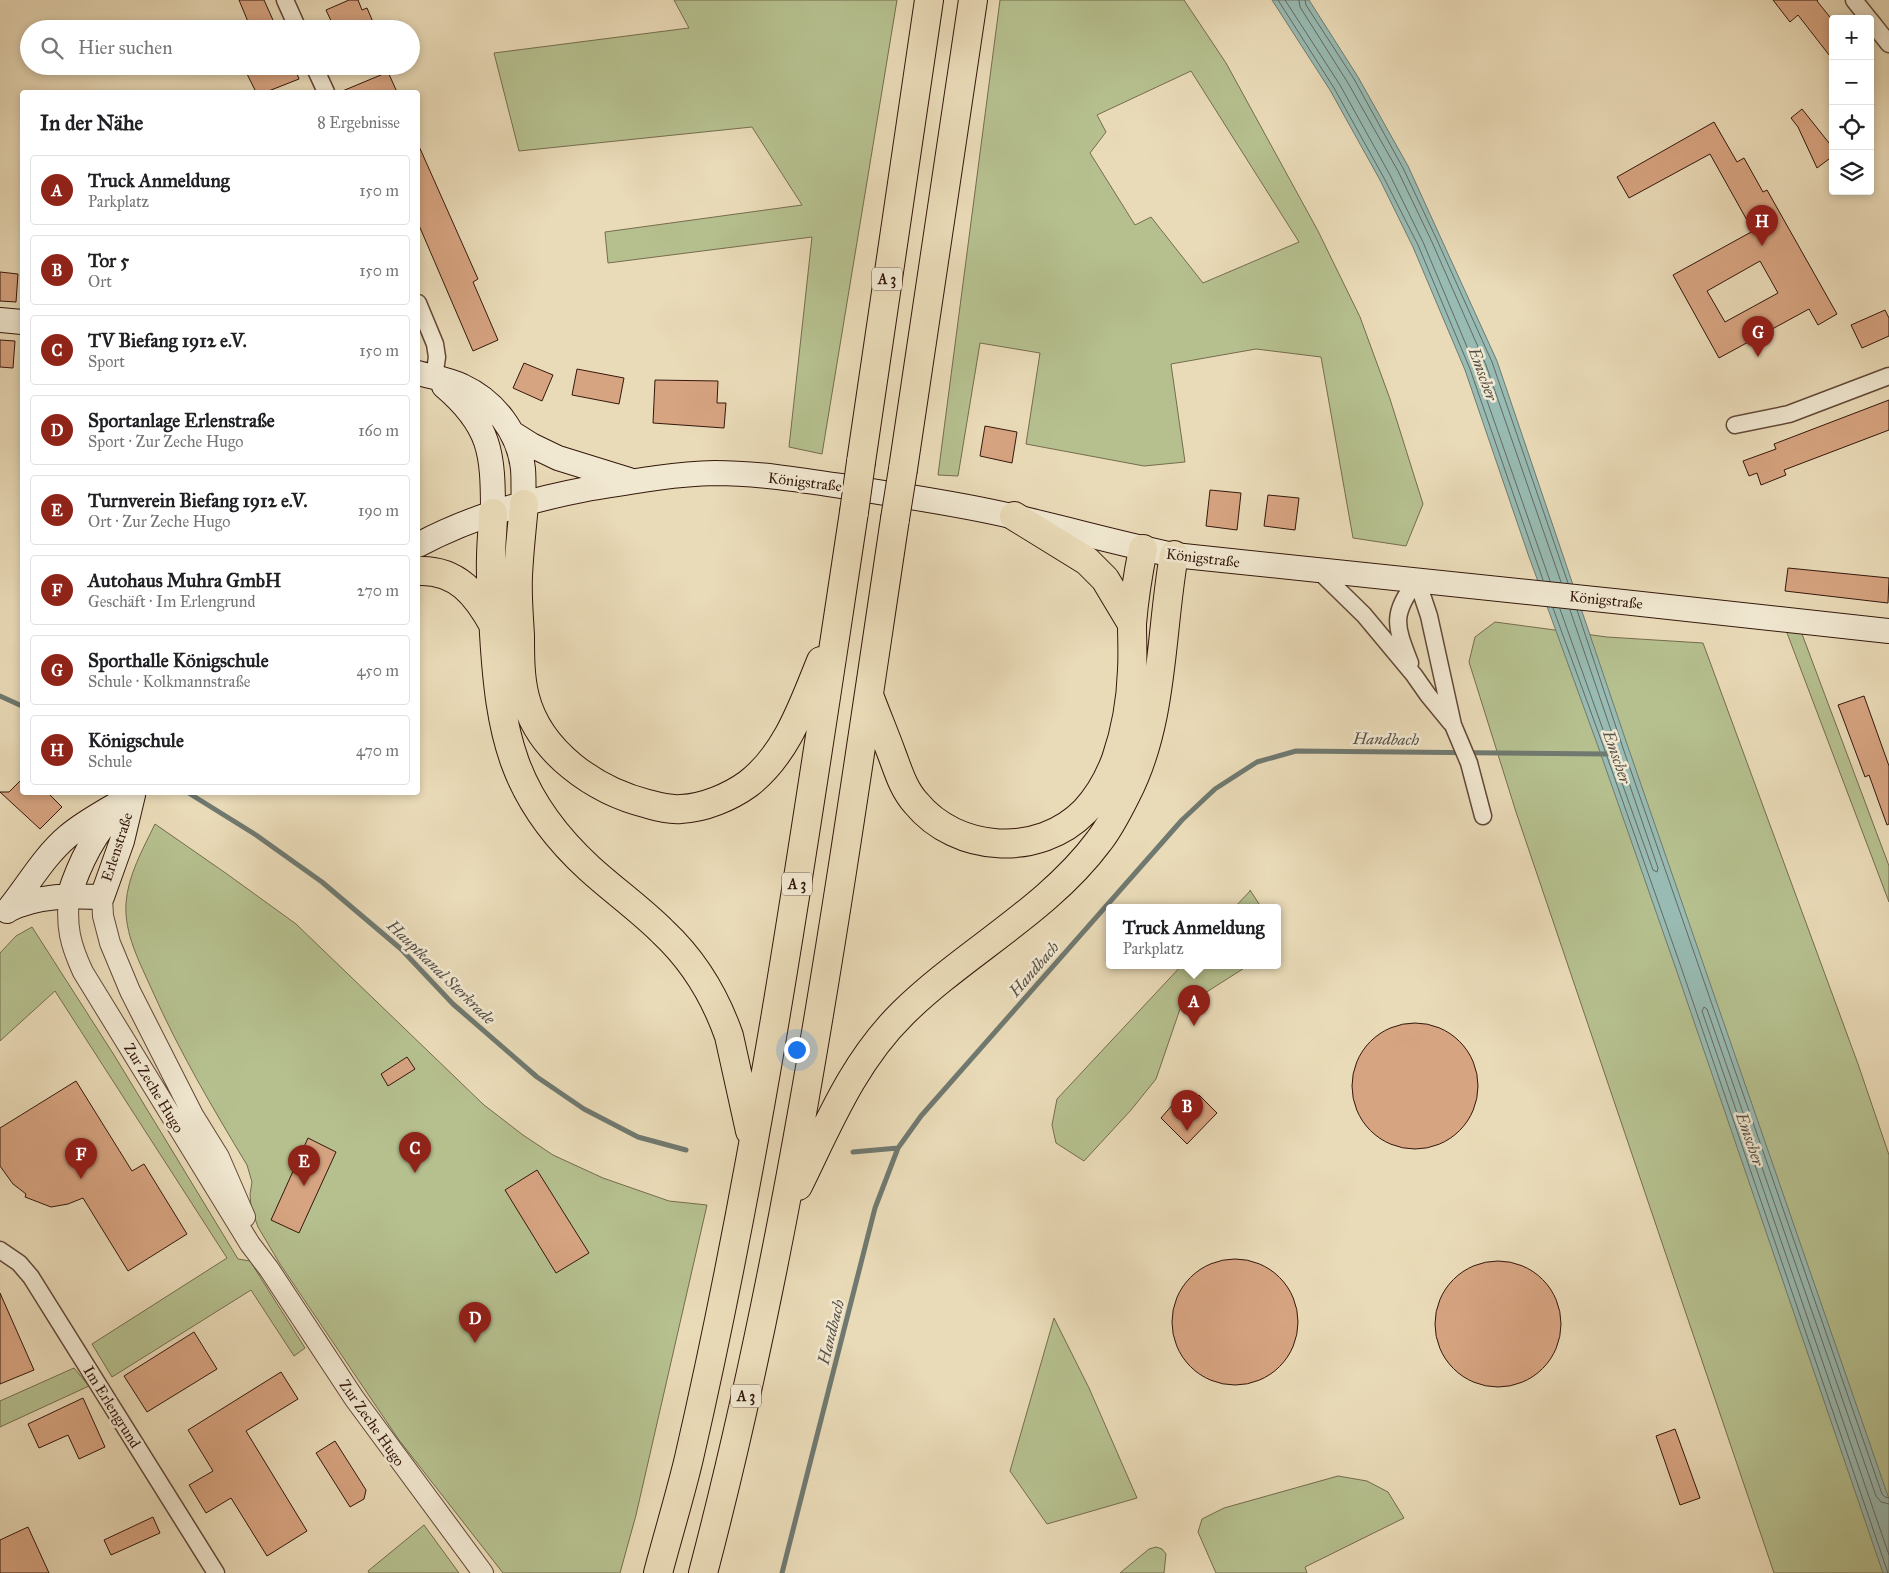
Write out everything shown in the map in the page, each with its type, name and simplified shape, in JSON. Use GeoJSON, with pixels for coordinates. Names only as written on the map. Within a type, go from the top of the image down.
{"type":"FeatureCollection","features":[{"type":"Feature","properties":{"kind":"highway","name":"A 3"},"geometry":{"type":"LineString","coordinates":[[658,1573],[688,1460],[734,1246],[753,1145],[798,883],[929,0]]}},
{"type":"Feature","properties":{"kind":"highway","name":"A 3"},"geometry":{"type":"LineString","coordinates":[[703,1573],[729,1474],[783,1217],[838,896],[974,0]]}},
{"type":"Feature","properties":{"kind":"highway"},"geometry":{"type":"LineString","coordinates":[[524,504],[518,577],[521,665],[525,697],[536,725],[553,748],[574,767],[598,784],[622,796],[662,808],[680,810],[721,799],[734,793],[752,780],[768,765],[788,736],[837,623]]}},
{"type":"Feature","properties":{"kind":"highway"},"geometry":{"type":"LineString","coordinates":[[494,513],[490,560],[494,626],[501,712],[512,755],[526,788],[541,814],[571,850],[663,931],[681,950],[705,984],[729,1036],[753,1145]]}},
{"type":"Feature","properties":{"kind":"highway"},"geometry":{"type":"LineString","coordinates":[[1014,516],[1087,561],[1105,579],[1132,624]]}},
{"type":"Feature","properties":{"kind":"highway"},"geometry":{"type":"LineString","coordinates":[[869,694],[903,784],[915,802],[931,819],[958,835],[986,842],[1004,844],[1029,841],[1052,833],[1077,818],[1098,794],[1108,778],[1121,744],[1128,714],[1132,669],[1132,624],[1137,579],[1143,549]]}},
{"type":"Feature","properties":{"kind":"highway"},"geometry":{"type":"LineString","coordinates":[[783,1217],[839,1101],[871,1048],[902,1013],[925,992],[1064,880],[1099,842],[1114,819],[1133,780],[1147,739],[1156,696],[1174,555]]}},
{"type":"Feature","properties":{"kind":"highway"},"geometry":{"type":"LineString","coordinates":[[420,571],[438,572],[458,582],[481,602],[494,626]]}},
{"type":"Feature","properties":{"kind":"main road"},"geometry":{"type":"LineString","coordinates":[[0,320],[20,322]]}},
{"type":"Feature","properties":{"kind":"main road"},"geometry":{"type":"LineString","coordinates":[[426,375],[462,386],[481,397],[497,412],[512,433],[519,450],[523,469],[524,504]]}},
{"type":"Feature","properties":{"kind":"main road"},"geometry":{"type":"LineString","coordinates":[[420,544],[444,531],[494,513],[491,460],[481,428],[466,406],[426,375]]}},
{"type":"Feature","properties":{"kind":"main road"},"geometry":{"type":"LineString","coordinates":[[512,433],[558,458],[633,481]]}},
{"type":"Feature","properties":{"kind":"main road","name":"Königstraße"},"geometry":{"type":"LineString","coordinates":[[494,513],[554,496],[633,481],[706,474],[754,475],[840,486],[1014,516],[1143,549],[1174,555],[1889,632]]}},
{"type":"Feature","properties":{"kind":"main road","name":"Erlenstraße"},"geometry":{"type":"LineString","coordinates":[[4,914],[46,859],[66,837],[132,795]]}},
{"type":"Feature","properties":{"kind":"main road","name":"Erlenstraße"},"geometry":{"type":"LineString","coordinates":[[70,896],[79,867],[98,833],[115,812],[133,795]]}},
{"type":"Feature","properties":{"kind":"main road","name":"Erlenstraße"},"geometry":{"type":"LineString","coordinates":[[4,914],[23,902],[43,898],[70,896],[102,897],[122,841],[134,795]]}},
{"type":"Feature","properties":{"kind":"street"},"geometry":{"type":"LineString","coordinates":[[285,0],[294,20]]}},
{"type":"Feature","properties":{"kind":"street"},"geometry":{"type":"LineString","coordinates":[[1854,0],[1867,15]]}},
{"type":"Feature","properties":{"kind":"street"},"geometry":{"type":"LineString","coordinates":[[1874,24],[1889,44]]}},
{"type":"Feature","properties":{"kind":"street"},"geometry":{"type":"LineString","coordinates":[[318,75],[325,90]]}},
{"type":"Feature","properties":{"kind":"street"},"geometry":{"type":"LineString","coordinates":[[420,308],[435,344],[437,358],[426,375]]}},
{"type":"Feature","properties":{"kind":"street"},"geometry":{"type":"LineString","coordinates":[[1735,425],[1789,414],[1889,376]]}},
{"type":"Feature","properties":{"kind":"street"},"geometry":{"type":"LineString","coordinates":[[1318,570],[1364,615],[1453,725]]}},
{"type":"Feature","properties":{"kind":"street"},"geometry":{"type":"LineString","coordinates":[[1414,675],[1398,632],[1397,622],[1402,604],[1417,580]]}},
{"type":"Feature","properties":{"kind":"street"},"geometry":{"type":"LineString","coordinates":[[1417,580],[1429,616],[1453,725],[1469,763],[1483,816]]}},
{"type":"Feature","properties":{"kind":"street","name":"Zur Zeche Hugo"},"geometry":{"type":"LineString","coordinates":[[70,896],[68,929],[72,950],[82,972],[223,1202],[354,1398],[482,1573]]}},
{"type":"Feature","properties":{"kind":"street","name":"Zur Zeche Hugo"},"geometry":{"type":"LineString","coordinates":[[102,897],[103,916],[110,944],[130,991],[193,1115],[219,1157],[269,1269]]}},
{"type":"Feature","properties":{"kind":"street","name":"Im Erlengrund"},"geometry":{"type":"LineString","coordinates":[[0,1250],[19,1262],[32,1277],[216,1573]]}},
{"type":"Feature","properties":{"kind":"green space"},"geometry":{"type":"Polygon","coordinates":[[[674,0],[897,0],[822,454],[789,447],[812,237],[608,263],[605,232],[802,205],[752,127],[519,151],[494,53],[689,28],[674,0]]]}},
{"type":"Feature","properties":{"kind":"green space"},"geometry":{"type":"Polygon","coordinates":[[[1000,0],[1184,0],[1226,63],[1318,231],[1360,317],[1390,399],[1423,504],[1406,546],[1353,538],[1321,357],[1256,349],[1171,364],[1185,462],[1144,466],[1026,444],[1040,353],[980,343],[958,476],[938,475],[1000,0]],[[1191,71],[1097,115],[1106,132],[1090,153],[1135,225],[1151,217],[1203,283],[1299,242],[1191,71]]]}},
{"type":"Feature","properties":{"kind":"green space"},"geometry":{"type":"Polygon","coordinates":[[[1495,622],[1607,637],[1703,643],[1858,1064],[1889,1155],[1889,1573],[1774,1573],[1516,812],[1469,662],[1475,637],[1495,622]]]}},
{"type":"Feature","properties":{"kind":"green space"},"geometry":{"type":"Polygon","coordinates":[[[1784,625],[1799,626],[1889,866],[1889,902],[1784,625]]]}},
{"type":"Feature","properties":{"kind":"green space"},"geometry":{"type":"Polygon","coordinates":[[[155,824],[296,924],[484,1105],[523,1135],[553,1155],[603,1178],[669,1201],[707,1205],[636,1515],[620,1573],[503,1573],[399,1440],[280,1264],[258,1227],[251,1207],[250,1194],[252,1182],[247,1165],[173,1035],[130,937],[126,915],[127,893],[137,862],[155,824]]]}},
{"type":"Feature","properties":{"kind":"green space"},"geometry":{"type":"Polygon","coordinates":[[[1250,891],[1259,904],[1238,904],[1250,891]]]}},
{"type":"Feature","properties":{"kind":"green space"},"geometry":{"type":"Polygon","coordinates":[[[32,927],[114,1055],[238,1259],[250,1261],[305,1348],[294,1356],[251,1290],[112,1377],[92,1344],[227,1258],[55,991],[0,1041],[0,953],[16,936],[32,927]]]}},
{"type":"Feature","properties":{"kind":"green space"},"geometry":{"type":"Polygon","coordinates":[[[1178,969],[1243,969],[1180,1009],[1156,1079],[1131,1110],[1084,1161],[1056,1143],[1052,1125],[1057,1099],[1178,969]]]}},
{"type":"Feature","properties":{"kind":"green space"},"geometry":{"type":"Polygon","coordinates":[[[1054,1318],[1089,1388],[1137,1498],[1047,1524],[1010,1471],[1054,1318]]]}},
{"type":"Feature","properties":{"kind":"green space"},"geometry":{"type":"Polygon","coordinates":[[[74,1368],[89,1386],[0,1427],[0,1401],[74,1368]]]}},
{"type":"Feature","properties":{"kind":"green space"},"geometry":{"type":"Polygon","coordinates":[[[1338,1476],[1367,1481],[1388,1492],[1404,1518],[1305,1567],[1307,1573],[1216,1573],[1198,1532],[1202,1519],[1224,1508],[1338,1476]]]}},
{"type":"Feature","properties":{"kind":"green space"},"geometry":{"type":"Polygon","coordinates":[[[424,1525],[459,1573],[369,1573],[368,1571],[424,1525]]]}},
{"type":"Feature","properties":{"kind":"green space"},"geometry":{"type":"Polygon","coordinates":[[[1156,1547],[1162,1549],[1166,1554],[1164,1573],[1120,1573],[1149,1549],[1156,1547]]]}},
{"type":"Feature","properties":{"kind":"water","name":"Emscher"},"geometry":{"type":"Polygon","coordinates":[[[1272,0],[1309,0],[1358,77],[1408,166],[1497,361],[1628,747],[1889,1499],[1889,1573],[1883,1573],[1676,969],[1528,554],[1465,370],[1413,247],[1380,180],[1330,90],[1272,0]]]}},
{"type":"Feature","properties":{"kind":"building"},"geometry":{"type":"Polygon","coordinates":[[[239,0],[264,0],[273,20],[247,20],[239,0]]]}},
{"type":"Feature","properties":{"kind":"building"},"geometry":{"type":"Polygon","coordinates":[[[349,0],[358,0],[362,10],[367,8],[372,20],[331,20],[326,10],[349,0]]]}},
{"type":"Feature","properties":{"kind":"building"},"geometry":{"type":"Polygon","coordinates":[[[1773,0],[1818,0],[1829,16],[1829,55],[1798,15],[1790,22],[1773,0]]]}},
{"type":"Feature","properties":{"kind":"building"},"geometry":{"type":"Polygon","coordinates":[[[248,75],[297,75],[299,79],[271,90],[255,90],[248,75]]]}},
{"type":"Feature","properties":{"kind":"building"},"geometry":{"type":"Polygon","coordinates":[[[381,75],[389,75],[396,90],[345,90],[381,75]]]}},
{"type":"Feature","properties":{"kind":"building"},"geometry":{"type":"Polygon","coordinates":[[[1802,109],[1829,143],[1829,159],[1817,168],[1798,127],[1791,118],[1802,109]]]}},
{"type":"Feature","properties":{"kind":"building"},"geometry":{"type":"Polygon","coordinates":[[[1714,122],[1737,162],[1744,158],[1763,192],[1767,190],[1837,314],[1818,325],[1809,309],[1719,358],[1673,275],[1753,231],[1710,154],[1629,198],[1617,177],[1714,122]],[[1760,261],[1707,291],[1725,322],[1778,293],[1760,261]]]}},
{"type":"Feature","properties":{"kind":"building"},"geometry":{"type":"Polygon","coordinates":[[[420,148],[478,279],[473,282],[498,340],[473,351],[420,228],[420,148]]]}},
{"type":"Feature","properties":{"kind":"building"},"geometry":{"type":"Polygon","coordinates":[[[0,272],[18,274],[16,302],[0,301],[0,272]]]}},
{"type":"Feature","properties":{"kind":"building"},"geometry":{"type":"Polygon","coordinates":[[[1885,310],[1889,318],[1889,336],[1862,348],[1851,325],[1885,310]]]}},
{"type":"Feature","properties":{"kind":"building"},"geometry":{"type":"Polygon","coordinates":[[[0,340],[15,341],[13,368],[0,367],[0,340]]]}},
{"type":"Feature","properties":{"kind":"building"},"geometry":{"type":"Polygon","coordinates":[[[524,363],[553,375],[542,401],[513,388],[524,363]]]}},
{"type":"Feature","properties":{"kind":"building"},"geometry":{"type":"Polygon","coordinates":[[[577,369],[624,378],[619,404],[572,395],[577,369]]]}},
{"type":"Feature","properties":{"kind":"building"},"geometry":{"type":"Polygon","coordinates":[[[655,380],[718,381],[717,403],[726,403],[724,428],[653,423],[655,380]]]}},
{"type":"Feature","properties":{"kind":"building"},"geometry":{"type":"Polygon","coordinates":[[[1889,400],[1889,430],[1784,470],[1786,475],[1761,485],[1757,473],[1749,476],[1743,461],[1776,449],[1774,444],[1889,400]]]}},
{"type":"Feature","properties":{"kind":"building"},"geometry":{"type":"Polygon","coordinates":[[[985,426],[1017,432],[1012,463],[980,456],[985,426]]]}},
{"type":"Feature","properties":{"kind":"building"},"geometry":{"type":"Polygon","coordinates":[[[1210,490],[1241,493],[1237,530],[1206,526],[1210,490]]]}},
{"type":"Feature","properties":{"kind":"building"},"geometry":{"type":"Polygon","coordinates":[[[1268,495],[1299,498],[1295,530],[1264,526],[1268,495]]]}},
{"type":"Feature","properties":{"kind":"building"},"geometry":{"type":"Polygon","coordinates":[[[1788,568],[1889,578],[1888,603],[1785,591],[1788,568]]]}},
{"type":"Feature","properties":{"kind":"building"},"geometry":{"type":"Polygon","coordinates":[[[1864,696],[1889,766],[1889,824],[1887,825],[1869,775],[1865,777],[1838,705],[1864,696]]]}},
{"type":"Feature","properties":{"kind":"building"},"geometry":{"type":"Polygon","coordinates":[[[20,781],[20,795],[50,795],[62,807],[40,829],[0,792],[9,792],[20,781]]]}},
{"type":"Feature","properties":{"kind":"building"},"geometry":{"type":"Polygon","coordinates":[[[1415,1023],[1439,1028],[1460,1041],[1473,1062],[1478,1086],[1473,1110],[1460,1131],[1439,1144],[1415,1149],[1391,1144],[1370,1131],[1357,1110],[1352,1086],[1357,1062],[1370,1041],[1391,1028],[1415,1023]]]}},
{"type":"Feature","properties":{"kind":"building"},"geometry":{"type":"Polygon","coordinates":[[[407,1057],[415,1069],[388,1086],[381,1074],[407,1057]]]}},
{"type":"Feature","properties":{"kind":"building"},"geometry":{"type":"Polygon","coordinates":[[[76,1081],[132,1171],[144,1164],[187,1234],[128,1271],[83,1198],[68,1204],[51,1207],[25,1197],[26,1194],[13,1184],[0,1166],[0,1128],[76,1081]]]}},
{"type":"Feature","properties":{"kind":"building"},"geometry":{"type":"Polygon","coordinates":[[[1199,1095],[1217,1113],[1187,1144],[1161,1118],[1174,1103],[1183,1112],[1199,1095]]]}},
{"type":"Feature","properties":{"kind":"building"},"geometry":{"type":"Polygon","coordinates":[[[308,1138],[336,1152],[299,1233],[271,1220],[308,1138]]]}},
{"type":"Feature","properties":{"kind":"building"},"geometry":{"type":"Polygon","coordinates":[[[537,1170],[589,1253],[556,1273],[505,1190],[537,1170]]]}},
{"type":"Feature","properties":{"kind":"building"},"geometry":{"type":"Polygon","coordinates":[[[1235,1259],[1259,1264],[1280,1277],[1293,1298],[1298,1322],[1293,1346],[1280,1367],[1259,1380],[1235,1385],[1211,1380],[1190,1367],[1177,1346],[1172,1322],[1177,1298],[1190,1277],[1211,1264],[1235,1259]]]}},
{"type":"Feature","properties":{"kind":"building"},"geometry":{"type":"Polygon","coordinates":[[[1498,1261],[1522,1266],[1543,1279],[1556,1300],[1561,1324],[1556,1348],[1543,1369],[1522,1382],[1498,1387],[1474,1382],[1453,1369],[1440,1348],[1435,1324],[1440,1300],[1453,1279],[1474,1266],[1498,1261]]]}},
{"type":"Feature","properties":{"kind":"building"},"geometry":{"type":"Polygon","coordinates":[[[0,1293],[34,1370],[0,1384],[0,1293]]]}},
{"type":"Feature","properties":{"kind":"building"},"geometry":{"type":"Polygon","coordinates":[[[194,1332],[217,1369],[147,1412],[124,1376],[194,1332]]]}},
{"type":"Feature","properties":{"kind":"building"},"geometry":{"type":"Polygon","coordinates":[[[281,1372],[298,1399],[246,1431],[307,1531],[267,1556],[231,1498],[206,1513],[189,1485],[213,1471],[188,1430],[281,1372]]]}},
{"type":"Feature","properties":{"kind":"building"},"geometry":{"type":"Polygon","coordinates":[[[83,1398],[105,1447],[79,1459],[68,1435],[39,1448],[28,1424],[83,1398]]]}},
{"type":"Feature","properties":{"kind":"building"},"geometry":{"type":"Polygon","coordinates":[[[1675,1429],[1700,1498],[1680,1505],[1656,1436],[1675,1429]]]}},
{"type":"Feature","properties":{"kind":"building"},"geometry":{"type":"Polygon","coordinates":[[[335,1441],[366,1490],[364,1499],[350,1507],[316,1453],[335,1441]]]}},
{"type":"Feature","properties":{"kind":"building"},"geometry":{"type":"Polygon","coordinates":[[[153,1517],[160,1533],[111,1555],[104,1540],[153,1517]]]}},
{"type":"Feature","properties":{"kind":"building"},"geometry":{"type":"Polygon","coordinates":[[[28,1527],[49,1573],[0,1573],[0,1540],[28,1527]]]}},
{"type":"Feature","properties":{"kind":"waterway","name":"Hauptkanal Sterkrade"},"geometry":{"type":"LineString","coordinates":[[0,696],[20,705]]}},
{"type":"Feature","properties":{"kind":"waterway","name":"Handbach"},"geometry":{"type":"LineString","coordinates":[[1108,904],[1182,820],[1215,789],[1257,762],[1296,751],[1607,754]]}},
{"type":"Feature","properties":{"kind":"waterway","name":"Hauptkanal Sterkrade"},"geometry":{"type":"LineString","coordinates":[[192,795],[256,835],[322,882],[401,949],[453,1004],[537,1077],[584,1109],[638,1137],[686,1150]]}},
{"type":"Feature","properties":{"kind":"waterway","name":"Handbach"},"geometry":{"type":"LineString","coordinates":[[782,1573],[875,1208],[898,1148],[921,1116],[1106,906]]}},
{"type":"Feature","properties":{"kind":"waterway","name":"Hauptkanal Sterkrade"},"geometry":{"type":"LineString","coordinates":[[853,1152],[898,1148]]}},
{"type":"Feature","properties":{"kind":"place","name":"Königschule"},"geometry":{"type":"Point","coordinates":[1762,246]}},
{"type":"Feature","properties":{"kind":"place","name":"Sporthalle Königschule"},"geometry":{"type":"Point","coordinates":[1758,357]}},
{"type":"Feature","properties":{"kind":"place","name":"Truck Anmeldung"},"geometry":{"type":"Point","coordinates":[1194,1026]}},
{"type":"Feature","properties":{"kind":"place","name":"Tor 5"},"geometry":{"type":"Point","coordinates":[1187,1131]}},
{"type":"Feature","properties":{"kind":"place","name":"TV Biefang 1912 e.V."},"geometry":{"type":"Point","coordinates":[415,1173]}},
{"type":"Feature","properties":{"kind":"place","name":"Autohaus Muhra GmbH"},"geometry":{"type":"Point","coordinates":[81,1179]}},
{"type":"Feature","properties":{"kind":"place","name":"Turnverein Biefang 1912 e.V."},"geometry":{"type":"Point","coordinates":[304,1186]}},
{"type":"Feature","properties":{"kind":"place","name":"Sportanlage Erlenstraße"},"geometry":{"type":"Point","coordinates":[475,1343]}}]}
